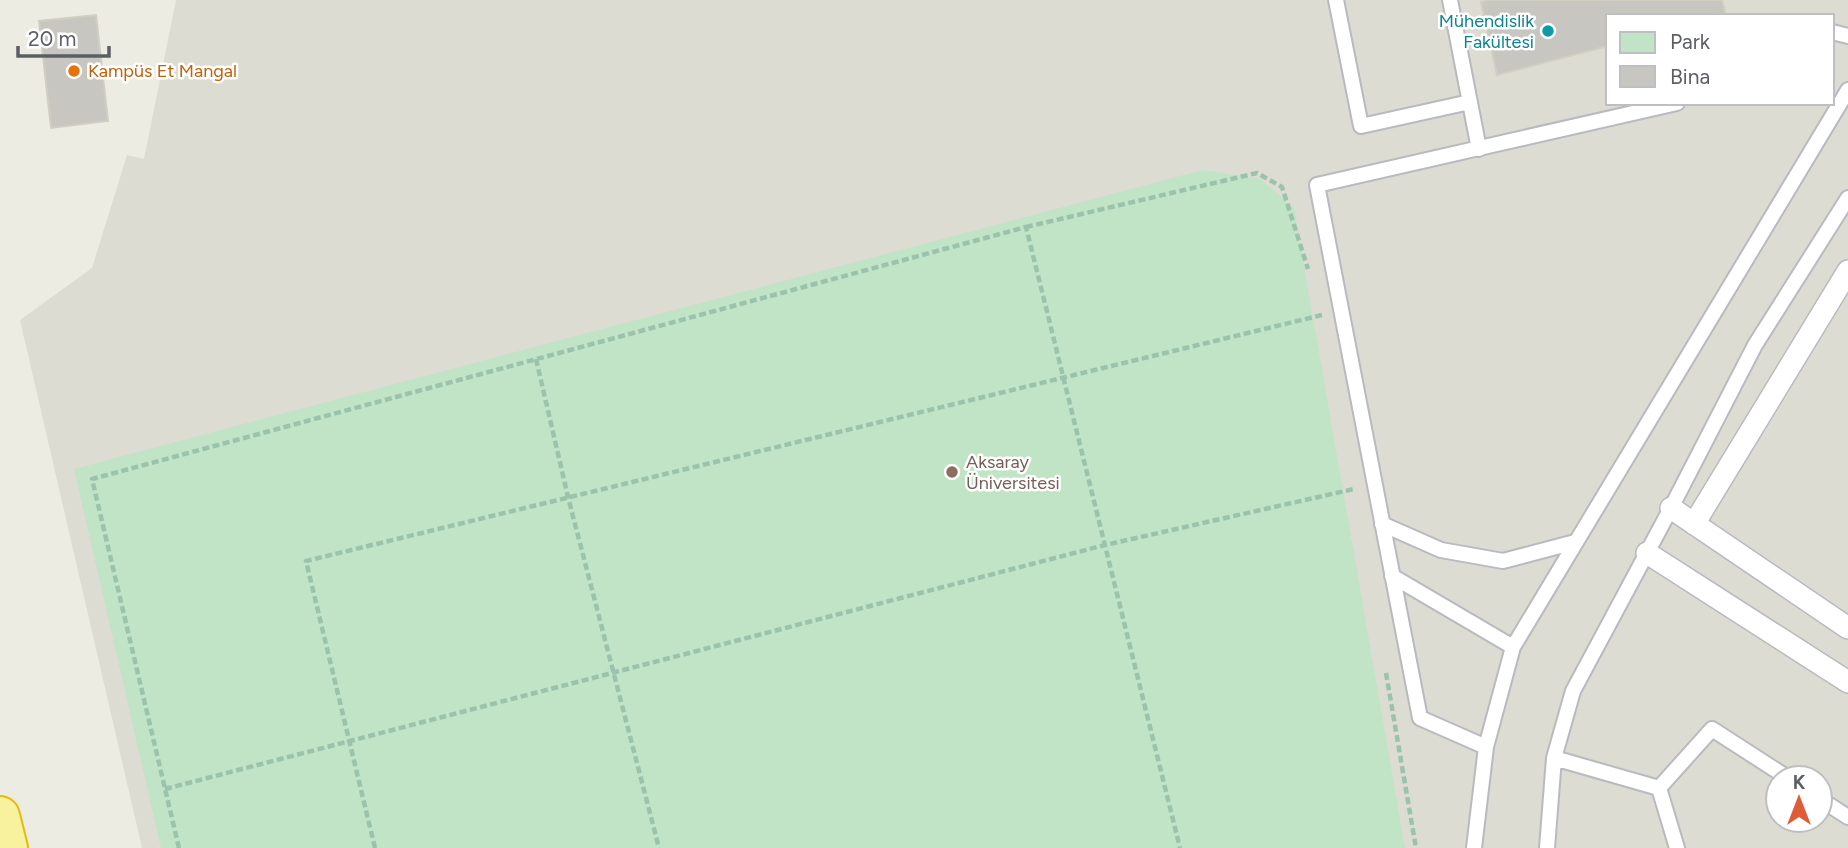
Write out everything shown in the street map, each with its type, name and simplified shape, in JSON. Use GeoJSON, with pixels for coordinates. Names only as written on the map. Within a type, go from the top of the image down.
{"type":"FeatureCollection","features":[{"type":"Feature","properties":{"kind":"highway"},"geometry":{"type":"LineString","coordinates":[[0,816],[8,848]]}},
{"type":"Feature","properties":{"kind":"street"},"geometry":{"type":"LineString","coordinates":[[1694,524],[1848,271]]}},
{"type":"Feature","properties":{"kind":"street"},"geometry":{"type":"LineString","coordinates":[[1671,508],[1848,628]]}},
{"type":"Feature","properties":{"kind":"street"},"geometry":{"type":"LineString","coordinates":[[1647,552],[1848,681]]}},
{"type":"Feature","properties":{"kind":"lane"},"geometry":{"type":"LineString","coordinates":[[1336,0],[1361,126],[1470,102]]}},
{"type":"Feature","properties":{"kind":"lane"},"geometry":{"type":"LineString","coordinates":[[1450,0],[1479,149]]}},
{"type":"Feature","properties":{"kind":"lane"},"geometry":{"type":"LineString","coordinates":[[1474,848],[1486,747],[1513,647],[1848,90]]}},
{"type":"Feature","properties":{"kind":"lane"},"geometry":{"type":"LineString","coordinates":[[1486,747],[1420,718],[1317,186],[1668,105]]}},
{"type":"Feature","properties":{"kind":"lane"},"geometry":{"type":"LineString","coordinates":[[1547,848],[1554,758],[1573,691],[1755,345],[1848,198]]}},
{"type":"Feature","properties":{"kind":"lane"},"geometry":{"type":"LineString","coordinates":[[1382,524],[1441,550],[1503,561],[1575,542]]}},
{"type":"Feature","properties":{"kind":"lane"},"geometry":{"type":"LineString","coordinates":[[1392,576],[1513,647]]}},
{"type":"Feature","properties":{"kind":"lane"},"geometry":{"type":"LineString","coordinates":[[1659,788],[1712,729],[1766,764]]}},
{"type":"Feature","properties":{"kind":"lane"},"geometry":{"type":"LineString","coordinates":[[1554,758],[1659,788]]}},
{"type":"Feature","properties":{"kind":"lane"},"geometry":{"type":"LineString","coordinates":[[1659,788],[1677,848]]}},
{"type":"Feature","properties":{"kind":"path"},"geometry":{"type":"LineString","coordinates":[[179,848],[92,479],[1026,228],[1257,173],[1282,187],[1311,277]]}},
{"type":"Feature","properties":{"kind":"path"},"geometry":{"type":"LineString","coordinates":[[1026,228],[1180,848]]}},
{"type":"Feature","properties":{"kind":"path"},"geometry":{"type":"LineString","coordinates":[[1319,302],[1325,328]]}},
{"type":"Feature","properties":{"kind":"path"},"geometry":{"type":"LineString","coordinates":[[374,848],[306,561],[1323,315]]}},
{"type":"Feature","properties":{"kind":"path"},"geometry":{"type":"LineString","coordinates":[[536,359],[568,497],[659,848]]}},
{"type":"Feature","properties":{"kind":"path"},"geometry":{"type":"LineString","coordinates":[[1351,476],[1356,503]]}},
{"type":"Feature","properties":{"kind":"path"},"geometry":{"type":"LineString","coordinates":[[165,789],[1105,545],[1354,489]]}},
{"type":"Feature","properties":{"kind":"path"},"geometry":{"type":"LineString","coordinates":[[1384,662],[1416,848]]}},
{"type":"Feature","properties":{"kind":"shaded area","name":"Aksaray Üniversitesi"},"geometry":{"type":"Polygon","coordinates":[[[176,0],[1848,0],[1848,848],[142,848],[20,320],[92,268],[127,155],[144,159],[176,0]]]}},
{"type":"Feature","properties":{"kind":"green space"},"geometry":{"type":"Polygon","coordinates":[[[1203,170],[1260,179],[1294,208],[1405,848],[161,848],[74,469],[1203,170]]]}},
{"type":"Feature","properties":{"kind":"building","name":"Mühendislik Fakültesi"},"geometry":{"type":"Polygon","coordinates":[[[1722,0],[1726,14],[1606,14],[1606,47],[1497,75],[1481,2],[1722,0]]]}},
{"type":"Feature","properties":{"kind":"building"},"geometry":{"type":"Polygon","coordinates":[[[96,15],[108,121],[51,128],[39,21],[96,15]]]}},
{"type":"Feature","properties":{"kind":"place","name":"Mühendislik Fakültesi"},"geometry":{"type":"Point","coordinates":[1548,31]}},
{"type":"Feature","properties":{"kind":"place","name":"Kampüs Et Mangal"},"geometry":{"type":"Point","coordinates":[74,71]}},
{"type":"Feature","properties":{"kind":"place","name":"Aksaray Üniversitesi"},"geometry":{"type":"Point","coordinates":[952,472]}}]}
